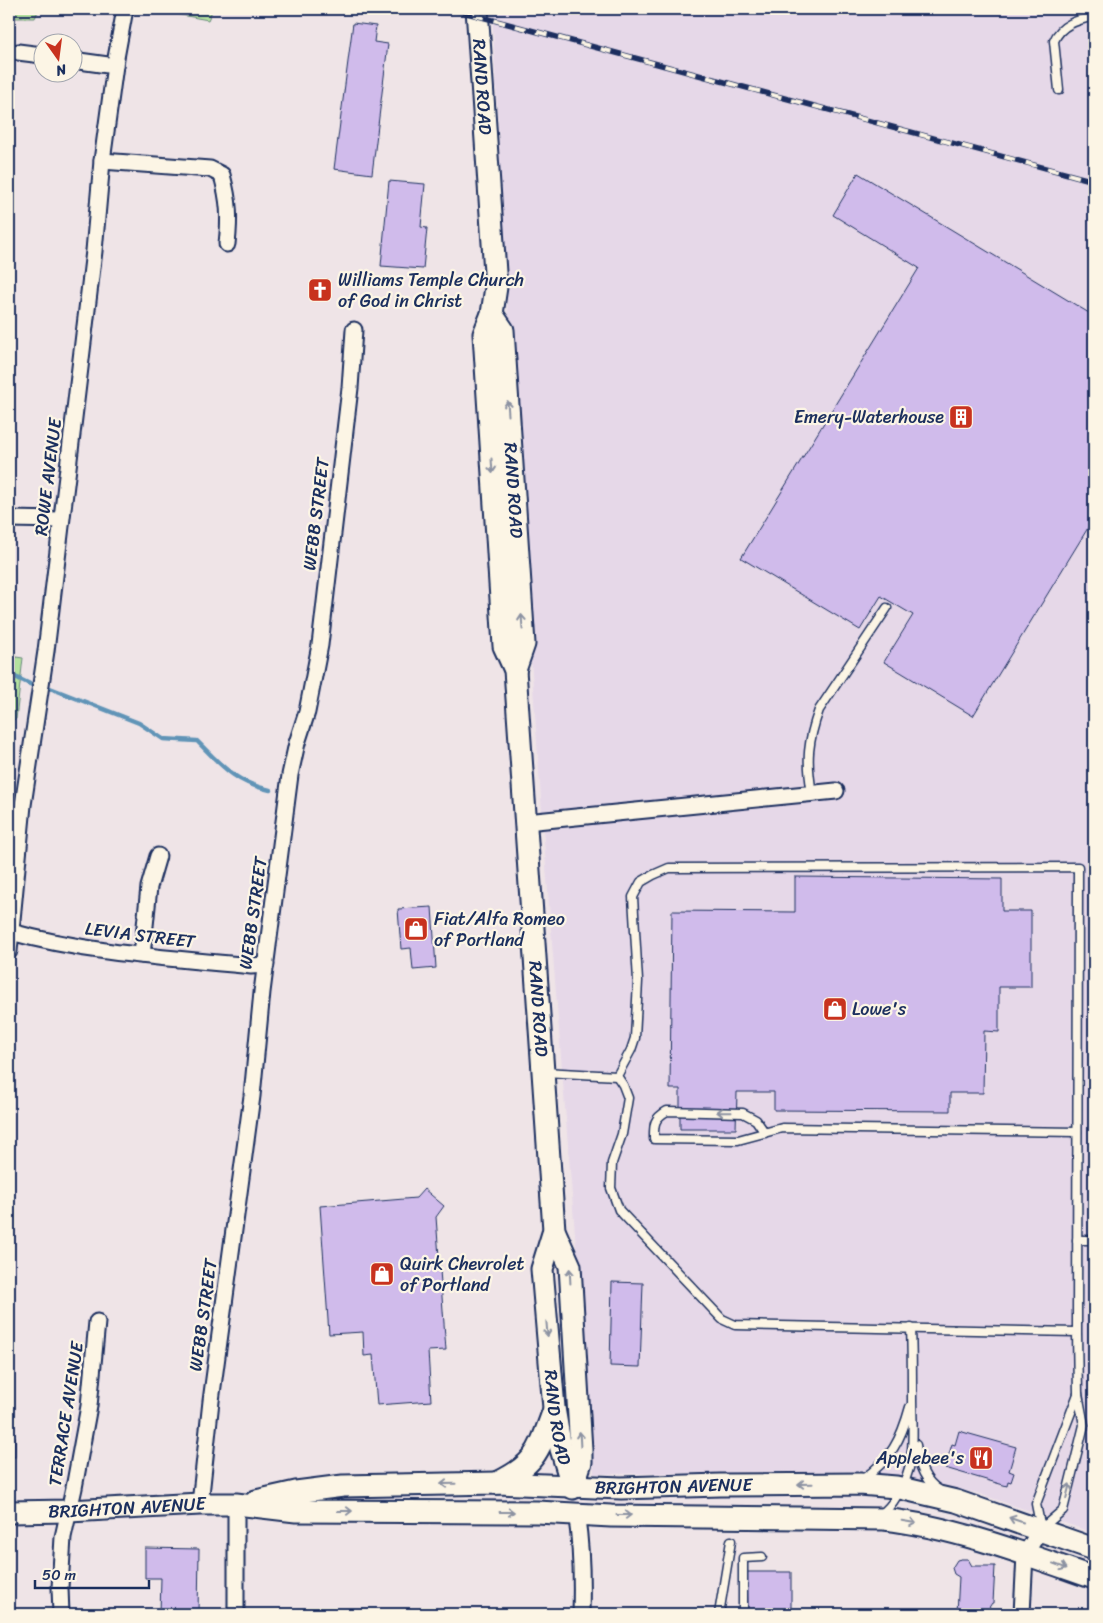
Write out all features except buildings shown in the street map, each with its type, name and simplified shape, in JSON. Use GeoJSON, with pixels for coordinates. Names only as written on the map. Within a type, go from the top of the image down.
{"type":"FeatureCollection","features":[{"type":"Feature","properties":{"kind":"main road","name":"RAND ROAD"},"geometry":{"type":"LineString","coordinates":[[477,9],[496,287],[492,314],[503,330],[524,644],[515,670],[554,1230],[570,1266],[581,1450],[581,1462],[573,1486]]}},
{"type":"Feature","properties":{"kind":"main road","name":"RAND ROAD"},"geometry":{"type":"LineString","coordinates":[[554,1230],[542,1269],[554,1408],[561,1449],[573,1486],[576,1513]]}},
{"type":"Feature","properties":{"kind":"main road"},"geometry":{"type":"LineString","coordinates":[[497,1483],[514,1475],[528,1464],[541,1445],[554,1408]]}},
{"type":"Feature","properties":{"kind":"main road","name":"BRIGHTON AVENUE"},"geometry":{"type":"LineString","coordinates":[[240,1504],[296,1492],[343,1486],[497,1483],[621,1488],[840,1484],[902,1488],[956,1501],[1094,1549]]}},
{"type":"Feature","properties":{"kind":"main road","name":"BRIGHTON AVENUE"},"geometry":{"type":"LineString","coordinates":[[9,1512],[240,1504],[296,1511],[876,1518],[910,1522],[1025,1554],[1094,1578]]}},
{"type":"Feature","properties":{"kind":"street","name":"ROWE AVENUE"},"geometry":{"type":"LineString","coordinates":[[9,951],[23,805],[46,651],[94,251],[102,161],[125,9]]}},
{"type":"Feature","properties":{"kind":"street"},"geometry":{"type":"LineString","coordinates":[[18,52],[32,54]]}},
{"type":"Feature","properties":{"kind":"street"},"geometry":{"type":"LineString","coordinates":[[82,61],[115,66]]}},
{"type":"Feature","properties":{"kind":"street"},"geometry":{"type":"LineString","coordinates":[[102,161],[210,169],[222,175],[229,201],[227,244]]}},
{"type":"Feature","properties":{"kind":"street","name":"WEBB STREET"},"geometry":{"type":"LineString","coordinates":[[200,1504],[211,1401],[252,1096],[290,776],[297,743],[307,712],[320,645],[349,398],[354,330]]}},
{"type":"Feature","properties":{"kind":"street"},"geometry":{"type":"LineString","coordinates":[[9,519],[61,520]]}},
{"type":"Feature","properties":{"kind":"street"},"geometry":{"type":"LineString","coordinates":[[526,822],[836,790]]}},
{"type":"Feature","properties":{"kind":"street"},"geometry":{"type":"LineString","coordinates":[[142,955],[149,887],[158,856]]}},
{"type":"Feature","properties":{"kind":"street","name":"LEVIA STREET"},"geometry":{"type":"LineString","coordinates":[[12,932],[43,941],[109,952],[266,966]]}},
{"type":"Feature","properties":{"kind":"street","name":"TERRACE AVENUE"},"geometry":{"type":"LineString","coordinates":[[61,1614],[60,1588],[63,1537],[89,1406],[97,1322]]}},
{"type":"Feature","properties":{"kind":"street"},"geometry":{"type":"LineString","coordinates":[[236,1614],[240,1504]]}},
{"type":"Feature","properties":{"kind":"street"},"geometry":{"type":"LineString","coordinates":[[576,1513],[580,1533],[582,1577],[580,1614]]}},
{"type":"Feature","properties":{"kind":"street"},"geometry":{"type":"LineString","coordinates":[[1022,1614],[1025,1554],[1041,1529]]}},
{"type":"Feature","properties":{"kind":"lane"},"geometry":{"type":"LineString","coordinates":[[1059,90],[1054,41],[1056,35],[1069,23],[1094,16]]}},
{"type":"Feature","properties":{"kind":"lane"},"geometry":{"type":"LineString","coordinates":[[812,793],[808,770],[809,748],[812,729],[819,710],[887,608]]}},
{"type":"Feature","properties":{"kind":"lane"},"geometry":{"type":"LineString","coordinates":[[617,1076],[631,1050],[635,1038],[638,981],[633,898],[641,882],[652,875],[669,868],[1078,867],[1077,1332],[1078,1394],[1084,1425],[1063,1510],[1041,1529],[1036,1504],[1078,1394]]}},
{"type":"Feature","properties":{"kind":"lane"},"geometry":{"type":"LineString","coordinates":[[543,1072],[617,1076]]}},
{"type":"Feature","properties":{"kind":"lane"},"geometry":{"type":"LineString","coordinates":[[617,1076],[628,1098],[622,1134],[612,1163],[610,1188],[619,1210],[722,1318],[734,1325],[1077,1332]]}},
{"type":"Feature","properties":{"kind":"lane"},"geometry":{"type":"LineString","coordinates":[[765,1133],[756,1120],[743,1113],[667,1111],[658,1116],[654,1124],[654,1139],[738,1140],[765,1133],[782,1128],[1077,1132]]}},
{"type":"Feature","properties":{"kind":"lane"},"geometry":{"type":"LineString","coordinates":[[1077,1240],[1094,1240]]}},
{"type":"Feature","properties":{"kind":"lane"},"geometry":{"type":"LineString","coordinates":[[912,1328],[912,1400],[918,1457],[924,1473],[934,1487],[956,1501]]}},
{"type":"Feature","properties":{"kind":"lane"},"geometry":{"type":"LineString","coordinates":[[840,1484],[863,1479],[881,1466],[894,1449],[904,1428],[912,1400]]}},
{"type":"Feature","properties":{"kind":"lane"},"geometry":{"type":"LineString","coordinates":[[876,1518],[888,1510],[909,1473],[914,1431]]}},
{"type":"Feature","properties":{"kind":"lane"},"geometry":{"type":"LineString","coordinates":[[719,1614],[731,1541]]}},
{"type":"Feature","properties":{"kind":"lane"},"geometry":{"type":"LineString","coordinates":[[744,1614],[743,1558],[762,1557]]}},
{"type":"Feature","properties":{"kind":"shaded area"},"geometry":{"type":"Polygon","coordinates":[[[492,9],[1094,9],[1094,1533],[977,1493],[859,1471],[594,1474],[544,841],[511,378],[492,9]]]}},
{"type":"Feature","properties":{"kind":"green space"},"geometry":{"type":"Polygon","coordinates":[[[9,9],[39,9],[35,18],[9,18],[9,9]]]}},
{"type":"Feature","properties":{"kind":"green space"},"geometry":{"type":"Polygon","coordinates":[[[149,9],[213,9],[208,20],[149,9]]]}},
{"type":"Feature","properties":{"kind":"green space"},"geometry":{"type":"Polygon","coordinates":[[[9,656],[23,658],[16,719],[13,720],[13,747],[9,747],[9,656]]]}},
{"type":"Feature","properties":{"kind":"waterway"},"geometry":{"type":"LineString","coordinates":[[9,674],[32,685]]}},
{"type":"Feature","properties":{"kind":"waterway"},"geometry":{"type":"LineString","coordinates":[[50,688],[139,723],[163,739],[197,741],[229,772],[247,783],[270,790]]}},
{"type":"Feature","properties":{"kind":"railway"},"geometry":{"type":"LineString","coordinates":[[452,9],[1094,181]]}},
{"type":"Feature","properties":{"kind":"place","name":"Williams Temple Church of God in Christ"},"geometry":{"type":"Point","coordinates":[320,290]}},
{"type":"Feature","properties":{"kind":"place","name":"Emery-Waterhouse"},"geometry":{"type":"Point","coordinates":[961,417]}},
{"type":"Feature","properties":{"kind":"place","name":"Fiat/Alfa Romeo of Portland"},"geometry":{"type":"Point","coordinates":[416,929]}},
{"type":"Feature","properties":{"kind":"place","name":"Lowe's"},"geometry":{"type":"Point","coordinates":[835,1009]}},
{"type":"Feature","properties":{"kind":"place","name":"Quirk Chevrolet of Portland"},"geometry":{"type":"Point","coordinates":[382,1274]}},
{"type":"Feature","properties":{"kind":"place","name":"Applebee's"},"geometry":{"type":"Point","coordinates":[981,1458]}}]}
